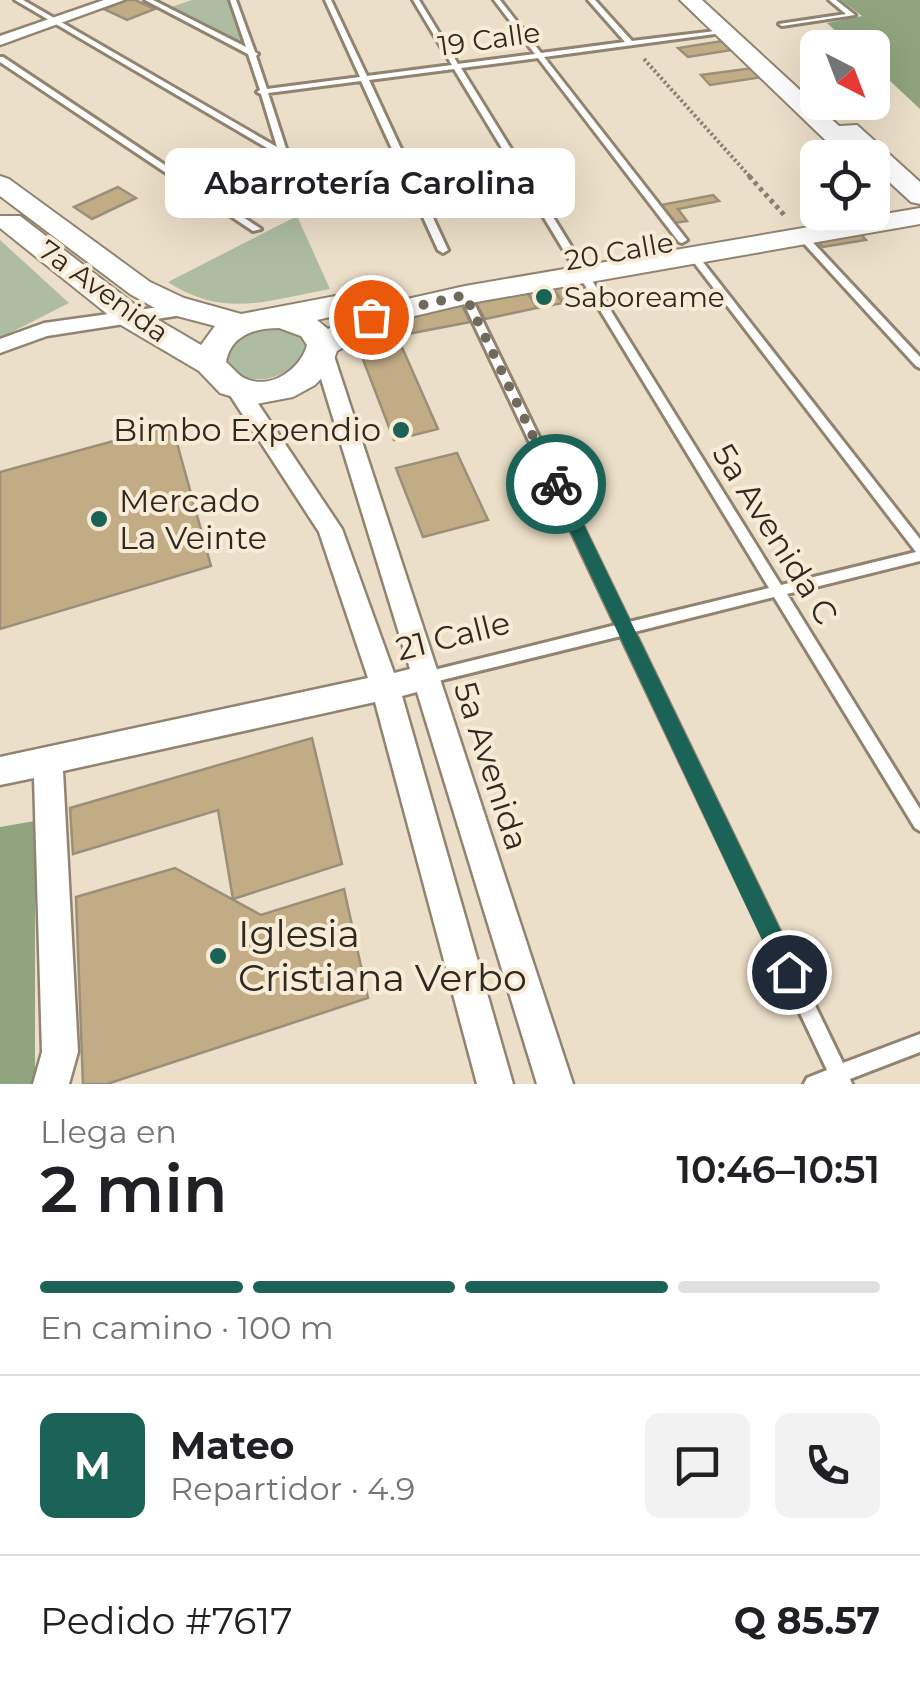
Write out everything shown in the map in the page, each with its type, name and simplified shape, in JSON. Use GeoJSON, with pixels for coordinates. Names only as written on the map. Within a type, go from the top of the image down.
{"type":"FeatureCollection","features":[{"type":"Feature","properties":{"kind":"street"},"geometry":{"type":"LineString","coordinates":[[0,42],[117,0]]}},
{"type":"Feature","properties":{"kind":"street"},"geometry":{"type":"LineString","coordinates":[[690,0],[840,140]]}},
{"type":"Feature","properties":{"kind":"street"},"geometry":{"type":"LineString","coordinates":[[707,0],[800,85]]}},
{"type":"Feature","properties":{"kind":"street"},"geometry":{"type":"LineString","coordinates":[[835,120],[917,205]]}},
{"type":"Feature","properties":{"kind":"street","name":"7a Avenida"},"geometry":{"type":"LineString","coordinates":[[0,184],[140,288],[188,309],[241,324]]}},
{"type":"Feature","properties":{"kind":"street"},"geometry":{"type":"LineString","coordinates":[[890,184],[917,205]]}},
{"type":"Feature","properties":{"kind":"street"},"geometry":{"type":"LineString","coordinates":[[890,206],[917,205]]}},
{"type":"Feature","properties":{"kind":"street","name":"20 Calle"},"geometry":{"type":"LineString","coordinates":[[282,318],[917,205]]}},
{"type":"Feature","properties":{"kind":"street","name":"7a Avenida"},"geometry":{"type":"LineString","coordinates":[[0,214],[132,318],[210,364]]}},
{"type":"Feature","properties":{"kind":"street","name":"20 Calle"},"geometry":{"type":"LineString","coordinates":[[795,228],[800,226]]}},
{"type":"Feature","properties":{"kind":"street","name":"20 Calle"},"geometry":{"type":"LineString","coordinates":[[324,350],[371,317],[578,266]]}},
{"type":"Feature","properties":{"kind":"street"},"geometry":{"type":"LineString","coordinates":[[0,346],[44,330],[188,309]]}},
{"type":"Feature","properties":{"kind":"street"},"geometry":{"type":"LineString","coordinates":[[282,318],[310,326],[324,350],[317,368],[291,386],[254,392],[237,389],[219,379],[210,364],[217,341],[241,324],[282,318]]}},
{"type":"Feature","properties":{"kind":"street","name":"5a Avenida"},"geometry":{"type":"LineString","coordinates":[[324,350],[554,1084]]}},
{"type":"Feature","properties":{"kind":"street"},"geometry":{"type":"LineString","coordinates":[[237,389],[330,529],[386,688],[496,1084]]}},
{"type":"Feature","properties":{"kind":"street","name":"21 Calle"},"geometry":{"type":"LineString","coordinates":[[0,771],[48,764],[426,678]]}},
{"type":"Feature","properties":{"kind":"street"},"geometry":{"type":"LineString","coordinates":[[48,764],[60,1052],[51,1084]]}},
{"type":"Feature","properties":{"kind":"lane"},"geometry":{"type":"LineString","coordinates":[[18,0],[281,153]]}},
{"type":"Feature","properties":{"kind":"lane"},"geometry":{"type":"LineString","coordinates":[[148,0],[254,54]]}},
{"type":"Feature","properties":{"kind":"lane"},"geometry":{"type":"LineString","coordinates":[[233,0],[254,54],[261,92],[300,204]]}},
{"type":"Feature","properties":{"kind":"lane"},"geometry":{"type":"LineString","coordinates":[[328,0],[444,250]]}},
{"type":"Feature","properties":{"kind":"lane","name":"5a Avenida C"},"geometry":{"type":"LineString","coordinates":[[416,0],[920,823]]}},
{"type":"Feature","properties":{"kind":"lane"},"geometry":{"type":"LineString","coordinates":[[497,0],[920,548]]}},
{"type":"Feature","properties":{"kind":"lane"},"geometry":{"type":"LineString","coordinates":[[591,0],[630,43]]}},
{"type":"Feature","properties":{"kind":"lane"},"geometry":{"type":"LineString","coordinates":[[782,24],[852,15],[832,0]]}},
{"type":"Feature","properties":{"kind":"lane","name":"19 Calle"},"geometry":{"type":"LineString","coordinates":[[261,92],[722,31]]}},
{"type":"Feature","properties":{"kind":"lane"},"geometry":{"type":"LineString","coordinates":[[0,60],[256,229]]}},
{"type":"Feature","properties":{"kind":"lane"},"geometry":{"type":"LineString","coordinates":[[795,228],[920,364]]}},
{"type":"Feature","properties":{"kind":"lane"},"geometry":{"type":"LineString","coordinates":[[465,295],[840,1080]]}},
{"type":"Feature","properties":{"kind":"lane","name":"21 Calle"},"geometry":{"type":"LineString","coordinates":[[426,678],[920,556]]}},
{"type":"Feature","properties":{"kind":"lane"},"geometry":{"type":"LineString","coordinates":[[812,1084],[840,1080],[920,1043]]}},
{"type":"Feature","properties":{"kind":"path"},"geometry":{"type":"LineString","coordinates":[[630,43],[795,228]]}},
{"type":"Feature","properties":{"kind":"green space"},"geometry":{"type":"Polygon","coordinates":[[[192,0],[232,0],[252,52],[165,9],[192,0]]]}},
{"type":"Feature","properties":{"kind":"green space"},"geometry":{"type":"Polygon","coordinates":[[[841,0],[920,0],[920,109],[890,81],[890,30],[835,30],[827,23],[862,16],[841,0]]]}},
{"type":"Feature","properties":{"kind":"green space"},"geometry":{"type":"Polygon","coordinates":[[[297,216],[330,289],[247,304],[208,300],[168,282],[297,216]]]}},
{"type":"Feature","properties":{"kind":"green space"},"geometry":{"type":"Polygon","coordinates":[[[0,240],[69,303],[0,338],[0,240]]]}},
{"type":"Feature","properties":{"kind":"green space"},"geometry":{"type":"Polygon","coordinates":[[[282,327],[305,344],[306,355],[298,363],[280,375],[260,379],[229,368],[226,352],[238,340],[257,330],[282,327]]]}},
{"type":"Feature","properties":{"kind":"green space"},"geometry":{"type":"Polygon","coordinates":[[[35,821],[35,1084],[0,1084],[0,827],[35,821]]]}},
{"type":"Feature","properties":{"kind":"building"},"geometry":{"type":"Polygon","coordinates":[[[127,0],[155,9],[127,20],[104,9],[127,0]]]}},
{"type":"Feature","properties":{"kind":"building"},"geometry":{"type":"Polygon","coordinates":[[[722,41],[732,50],[688,57],[678,48],[722,41]]]}},
{"type":"Feature","properties":{"kind":"building"},"geometry":{"type":"Polygon","coordinates":[[[753,68],[763,77],[710,85],[701,75],[753,68]]]}},
{"type":"Feature","properties":{"kind":"building"},"geometry":{"type":"Polygon","coordinates":[[[118,187],[136,198],[92,219],[74,207],[118,187]]]}},
{"type":"Feature","properties":{"kind":"building"},"geometry":{"type":"Polygon","coordinates":[[[713,195],[719,201],[678,209],[687,221],[675,223],[661,205],[713,195]]]}},
{"type":"Feature","properties":{"kind":"building"},"geometry":{"type":"Polygon","coordinates":[[[857,230],[866,240],[823,247],[813,236],[857,230]]]}},
{"type":"Feature","properties":{"kind":"building"},"geometry":{"type":"Polygon","coordinates":[[[576,280],[589,299],[564,305],[551,285],[576,280]]]}},
{"type":"Feature","properties":{"kind":"building","name":"Saboreame"},"geometry":{"type":"Polygon","coordinates":[[[551,285],[563,303],[537,308],[526,290],[551,285]]]}},
{"type":"Feature","properties":{"kind":"building"},"geometry":{"type":"Polygon","coordinates":[[[526,290],[537,308],[485,319],[475,301],[526,290]]]}},
{"type":"Feature","properties":{"kind":"building"},"geometry":{"type":"Polygon","coordinates":[[[462,305],[470,322],[397,336],[390,319],[462,305]]]}},
{"type":"Feature","properties":{"kind":"building"},"geometry":{"type":"Polygon","coordinates":[[[390,319],[397,336],[357,344],[354,337],[368,324],[390,319]]]}},
{"type":"Feature","properties":{"kind":"building"},"geometry":{"type":"Polygon","coordinates":[[[397,336],[438,429],[394,440],[357,344],[397,336]]]}},
{"type":"Feature","properties":{"kind":"building","name":"Mercado La Veinte"},"geometry":{"type":"Polygon","coordinates":[[[172,425],[211,566],[0,629],[0,472],[172,425]]]}},
{"type":"Feature","properties":{"kind":"building"},"geometry":{"type":"Polygon","coordinates":[[[457,453],[488,520],[423,537],[396,468],[457,453]]]}},
{"type":"Feature","properties":{"kind":"building"},"geometry":{"type":"Polygon","coordinates":[[[312,738],[342,864],[233,899],[218,810],[73,854],[70,808],[312,738]]]}},
{"type":"Feature","properties":{"kind":"building","name":"Iglesia Cristiana Verbo"},"geometry":{"type":"Polygon","coordinates":[[[175,868],[261,915],[344,889],[368,998],[107,1084],[83,1084],[76,897],[175,868]]]}},
{"type":"Feature","properties":{"kind":"way so far"},"geometry":{"type":"LineString","coordinates":[[371,317],[465,295],[556,484]]}},
{"type":"Feature","properties":{"kind":"place","name":"Saboreame"},"geometry":{"type":"Point","coordinates":[544,297]}},
{"type":"Feature","properties":{"kind":"place","name":"Abarrotería Carolina"},"geometry":{"type":"Point","coordinates":[371,317]}},
{"type":"Feature","properties":{"kind":"place","name":"Bimbo Expendio"},"geometry":{"type":"Point","coordinates":[401,430]}},
{"type":"Feature","properties":{"kind":"place","name":"Mercado La Veinte"},"geometry":{"type":"Point","coordinates":[99,519]}},
{"type":"Feature","properties":{"kind":"place","name":"Iglesia Cristiana Verbo"},"geometry":{"type":"Point","coordinates":[218,956]}},
{"type":"Feature","properties":{"kind":"route"},"geometry":{"type":"LineString","coordinates":[[556,484],[789,972]]}}]}
